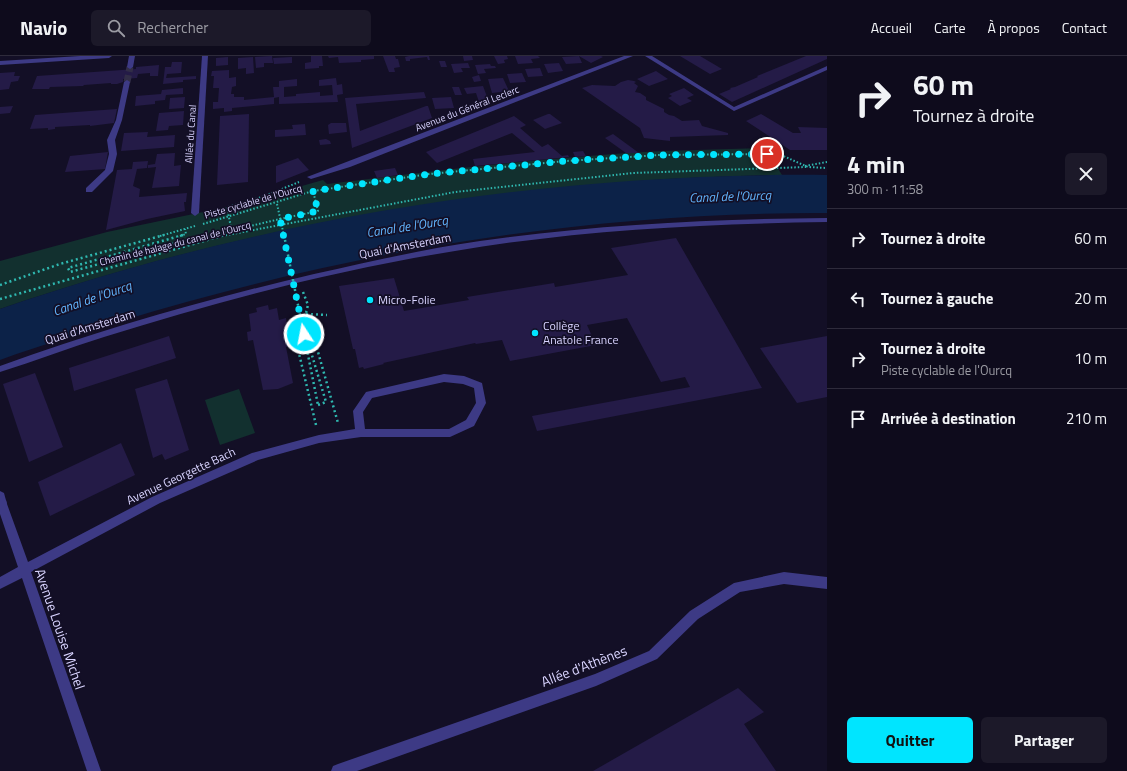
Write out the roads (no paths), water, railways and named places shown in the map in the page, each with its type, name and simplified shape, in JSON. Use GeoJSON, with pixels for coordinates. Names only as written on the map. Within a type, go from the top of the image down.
{"type":"FeatureCollection","features":[{"type":"Feature","properties":{"kind":"street"},"geometry":{"type":"LineString","coordinates":[[0,63],[31,58],[109,56]]}},
{"type":"Feature","properties":{"kind":"street"},"geometry":{"type":"LineString","coordinates":[[130,67],[132,56]]}},
{"type":"Feature","properties":{"kind":"street","name":"Allée du Canal"},"geometry":{"type":"LineString","coordinates":[[195,213],[205,56]]}},
{"type":"Feature","properties":{"kind":"street","name":"Avenue du Général Leclerc"},"geometry":{"type":"LineString","coordinates":[[311,177],[347,165],[630,56]]}},
{"type":"Feature","properties":{"kind":"street"},"geometry":{"type":"LineString","coordinates":[[89,190],[109,171],[113,154],[111,140],[119,120],[127,82]]}},
{"type":"Feature","properties":{"kind":"street","name":"Avenue Georgette Bach"},"geometry":{"type":"LineString","coordinates":[[0,583],[156,500],[256,456],[319,439],[361,433],[450,433],[470,423],[481,403],[479,386],[464,380],[444,378],[369,395],[358,411],[361,433]]}},
{"type":"Feature","properties":{"kind":"street","name":"Avenue Louise Michel"},"geometry":{"type":"LineString","coordinates":[[1,500],[24,571],[94,771]]}},
{"type":"Feature","properties":{"kind":"street","name":"Allée d'Athènes"},"geometry":{"type":"LineString","coordinates":[[338,771],[596,680],[652,655],[694,615],[738,587],[784,578],[827,583]]}},
{"type":"Feature","properties":{"kind":"lane"},"geometry":{"type":"LineString","coordinates":[[648,56],[734,109],[827,68]]}},
{"type":"Feature","properties":{"kind":"lane","name":"Quai d'Amsterdam"},"geometry":{"type":"LineString","coordinates":[[0,369],[32,357],[191,308],[347,269],[471,246],[609,229],[734,221],[827,220]]}},
{"type":"Feature","properties":{"kind":"water","name":"Canal de l'Ourcq"},"geometry":{"type":"Polygon","coordinates":[[[827,175],[827,213],[737,214],[648,220],[559,228],[470,240],[294,274],[207,296],[45,344],[0,360],[0,309],[100,277],[201,249],[304,226],[408,207],[512,192],[617,182],[722,176],[827,175]]]}},
{"type":"Feature","properties":{"kind":"tunnel"},"geometry":{"type":"LineString","coordinates":[[127,82],[130,67]]}},
{"type":"Feature","properties":{"kind":"place","name":"Micro-Folie"},"geometry":{"type":"Point","coordinates":[370,300]}},
{"type":"Feature","properties":{"kind":"place","name":"Collège Anatole France"},"geometry":{"type":"Point","coordinates":[535,333]}}]}
